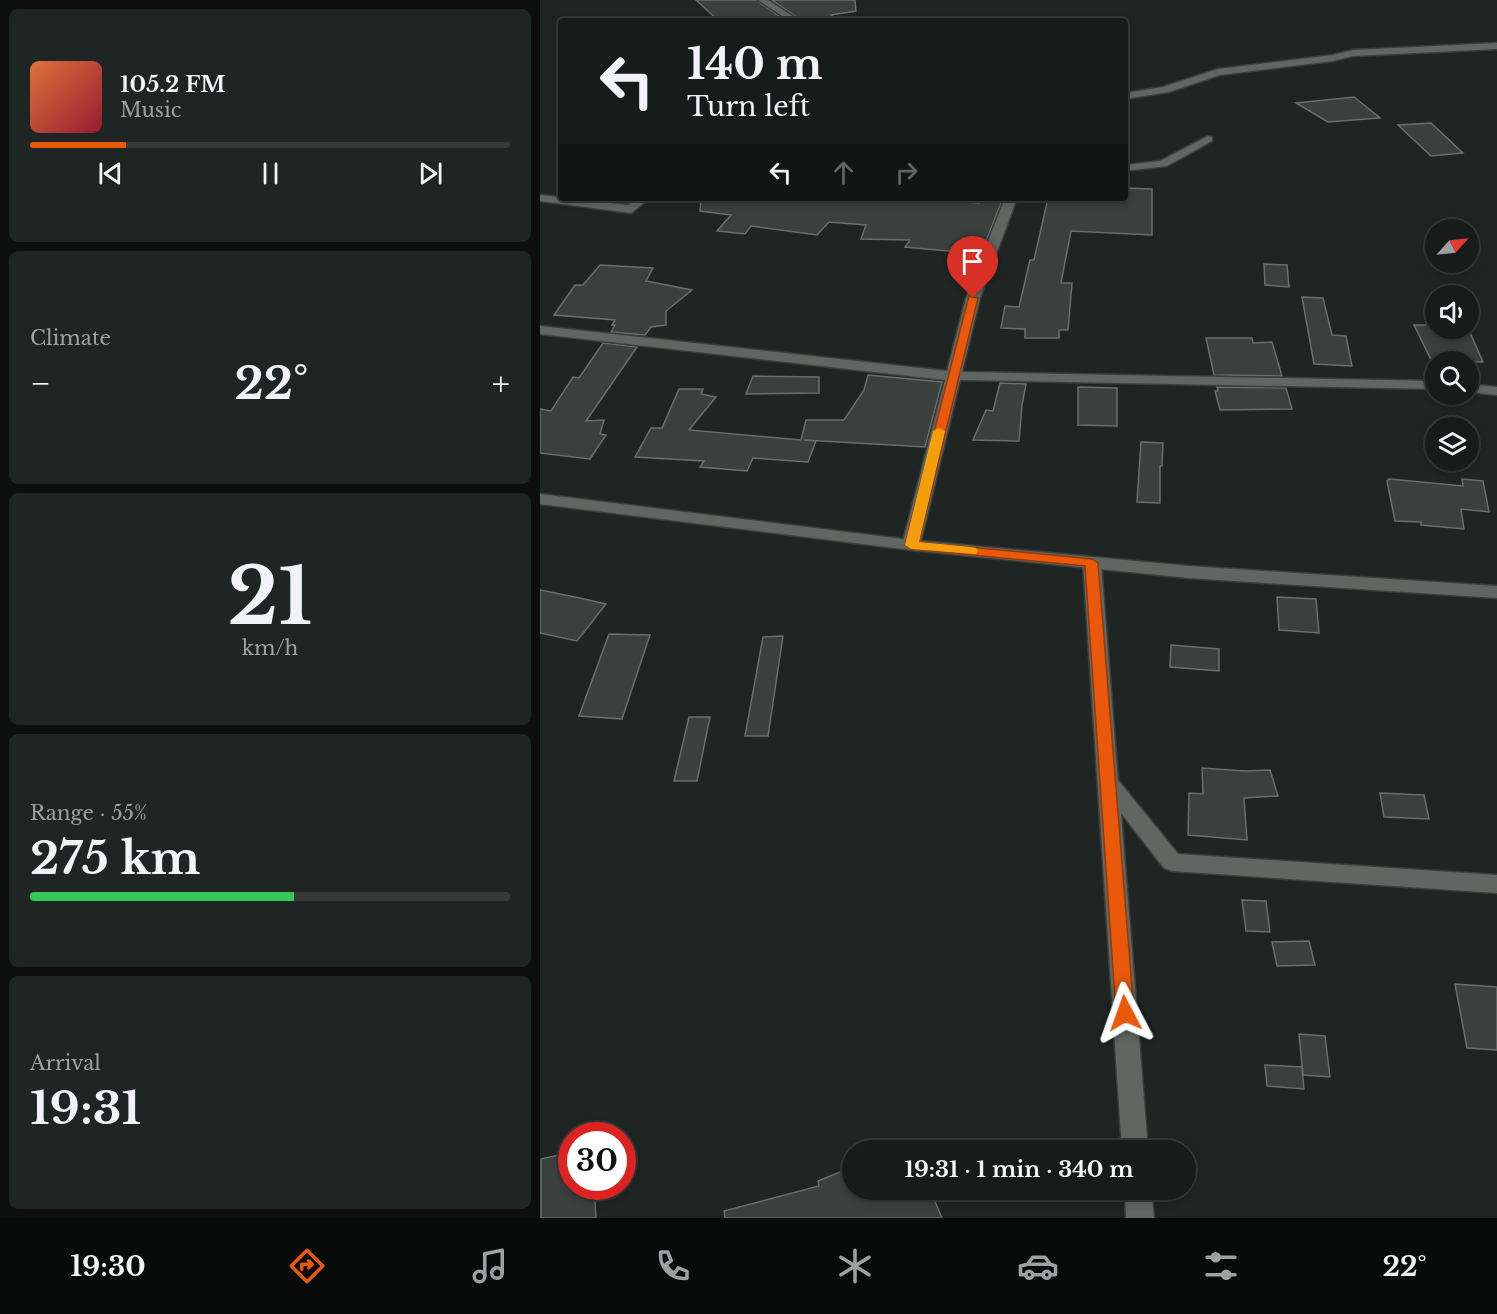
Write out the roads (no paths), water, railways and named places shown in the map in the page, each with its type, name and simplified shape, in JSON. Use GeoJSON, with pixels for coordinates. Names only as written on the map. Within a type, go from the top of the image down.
{"type":"FeatureCollection","features":[{"type":"Feature","properties":{"kind":"street"},"geometry":{"type":"LineString","coordinates":[[762,0],[791,18]]}},
{"type":"Feature","properties":{"kind":"street"},"geometry":{"type":"LineString","coordinates":[[1128,96],[1165,90],[1218,72],[1271,63],[1333,58],[1353,52],[1497,46]]}},
{"type":"Feature","properties":{"kind":"street"},"geometry":{"type":"LineString","coordinates":[[1128,168],[1163,164],[1208,140]]}},
{"type":"Feature","properties":{"kind":"street"},"geometry":{"type":"LineString","coordinates":[[540,198],[558,200]]}},
{"type":"Feature","properties":{"kind":"street"},"geometry":{"type":"LineString","coordinates":[[565,201],[631,209],[640,201]]}},
{"type":"Feature","properties":{"kind":"street"},"geometry":{"type":"LineString","coordinates":[[911,545],[973,298],[1010,201]]}},
{"type":"Feature","properties":{"kind":"street"},"geometry":{"type":"LineString","coordinates":[[540,330],[952,376],[1425,385]]}},
{"type":"Feature","properties":{"kind":"street"},"geometry":{"type":"LineString","coordinates":[[1479,389],[1497,391]]}},
{"type":"Feature","properties":{"kind":"street"},"geometry":{"type":"LineString","coordinates":[[540,499],[911,545],[1092,563],[1189,572],[1497,592]]}},
{"type":"Feature","properties":{"kind":"street"},"geometry":{"type":"LineString","coordinates":[[1092,563],[1134,1140]]}},
{"type":"Feature","properties":{"kind":"street"},"geometry":{"type":"LineString","coordinates":[[1108,783],[1172,862],[1497,884]]}},
{"type":"Feature","properties":{"kind":"street"},"geometry":{"type":"LineString","coordinates":[[1139,1200],[1140,1218]]}}]}
